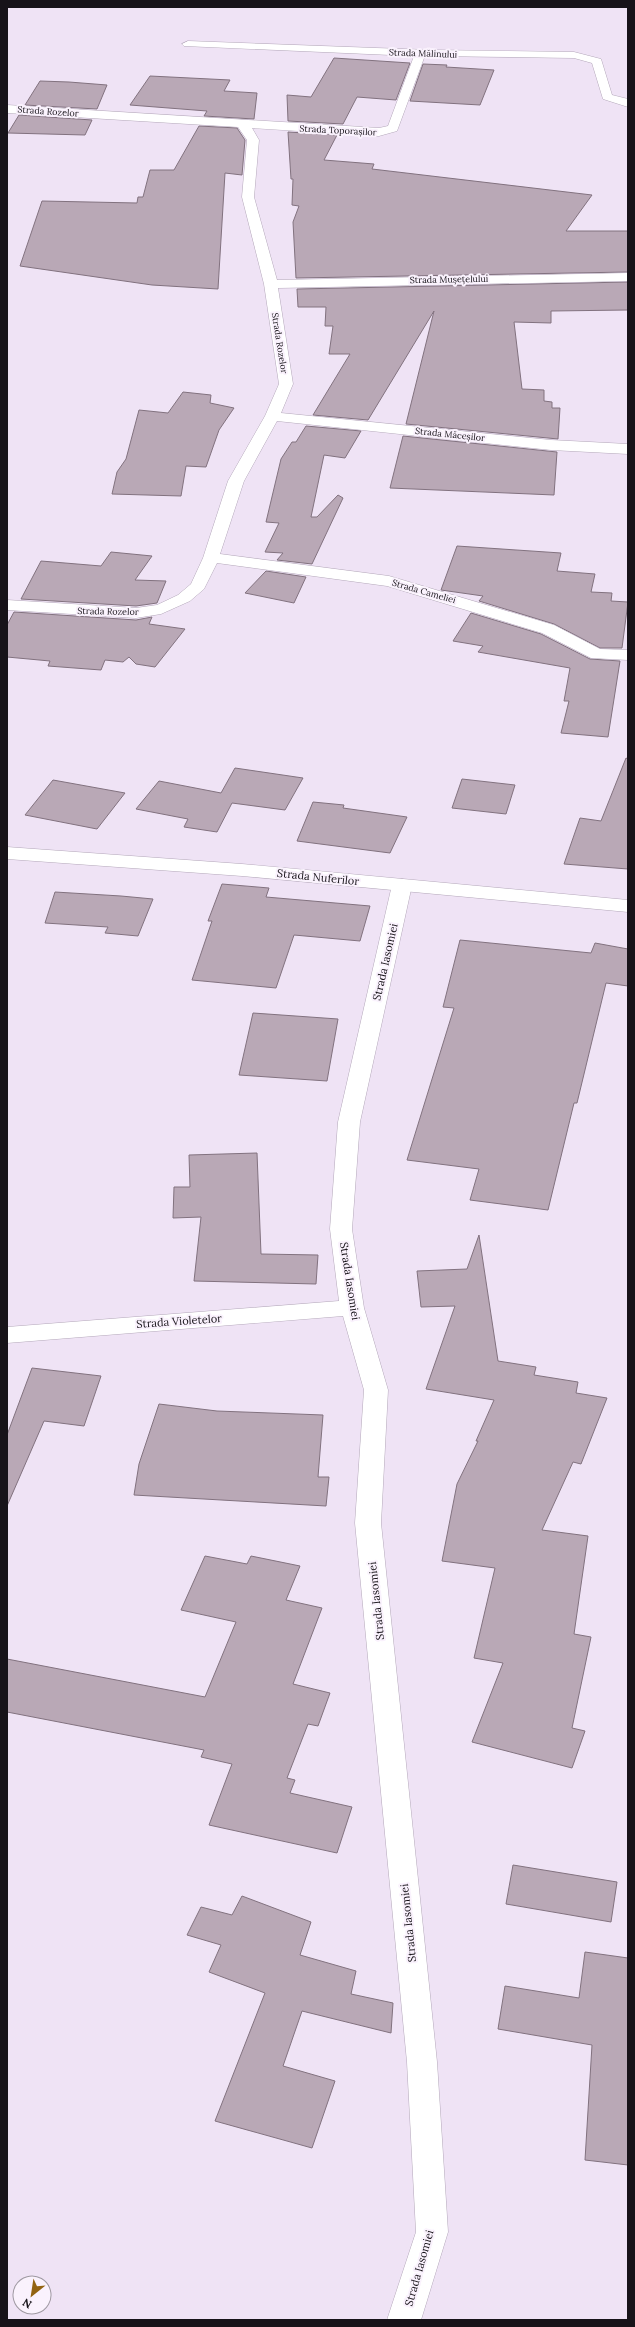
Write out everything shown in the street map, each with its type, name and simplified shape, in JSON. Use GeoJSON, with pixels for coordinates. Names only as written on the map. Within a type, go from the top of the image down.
{"type":"FeatureCollection","features":[{"type":"Feature","properties":{"kind":"street","name":"Strada Mălinului"},"geometry":{"type":"LineString","coordinates":[[188,44],[586,57],[597,60],[607,97],[628,103]]}},
{"type":"Feature","properties":{"kind":"street","name":"Strada Toporașilor"},"geometry":{"type":"LineString","coordinates":[[243,125],[379,132],[388,131],[393,128],[419,56],[430,53]]}},
{"type":"Feature","properties":{"kind":"street","name":"Strada Rozelor"},"geometry":{"type":"LineString","coordinates":[[7,109],[243,125],[249,132],[252,140],[248,197],[271,284],[286,384],[272,416],[236,481],[211,558],[198,586],[184,598],[161,609],[136,613],[105,613],[7,605]]}},
{"type":"Feature","properties":{"kind":"street","name":"Strada Mușețelului"},"geometry":{"type":"LineString","coordinates":[[271,284],[628,277]]}},
{"type":"Feature","properties":{"kind":"street","name":"Strada Măceșilor"},"geometry":{"type":"LineString","coordinates":[[272,416],[551,445],[628,449]]}},
{"type":"Feature","properties":{"kind":"street","name":"Strada Cameliei"},"geometry":{"type":"LineString","coordinates":[[211,558],[346,574],[389,581],[548,629],[597,654],[628,655]]}},
{"type":"Feature","properties":{"kind":"street","name":"Strada Nuferilor"},"geometry":{"type":"LineString","coordinates":[[7,853],[242,870],[628,906]]}},
{"type":"Feature","properties":{"kind":"street","name":"Strada Iasomiei"},"geometry":{"type":"LineString","coordinates":[[402,886],[349,1122],[342,1229],[352,1308],[376,1390],[368,1523],[422,2062],[432,2232],[404,2320]]}},
{"type":"Feature","properties":{"kind":"street","name":"Strada Violetelor"},"geometry":{"type":"LineString","coordinates":[[7,1335],[352,1308]]}},
{"type":"Feature","properties":{"kind":"building"},"geometry":{"type":"Polygon","coordinates":[[[334,58],[410,63],[396,100],[357,97],[343,124],[288,121],[287,95],[311,97],[334,58]]]}},
{"type":"Feature","properties":{"kind":"building"},"geometry":{"type":"Polygon","coordinates":[[[423,64],[494,70],[480,105],[410,101],[423,64]]]}},
{"type":"Feature","properties":{"kind":"building"},"geometry":{"type":"Polygon","coordinates":[[[150,76],[230,80],[224,91],[257,93],[254,119],[204,116],[207,111],[130,105],[150,76]]]}},
{"type":"Feature","properties":{"kind":"building"},"geometry":{"type":"Polygon","coordinates":[[[40,81],[107,85],[97,109],[25,105],[40,81]]]}},
{"type":"Feature","properties":{"kind":"building"},"geometry":{"type":"Polygon","coordinates":[[[19,115],[92,120],[85,135],[8,133],[19,115]]]}},
{"type":"Feature","properties":{"kind":"building"},"geometry":{"type":"Polygon","coordinates":[[[199,126],[237,128],[245,140],[242,175],[225,173],[218,289],[152,285],[20,266],[42,201],[137,203],[138,197],[143,197],[150,170],[174,170],[199,126]]]}},
{"type":"Feature","properties":{"kind":"building"},"geometry":{"type":"Polygon","coordinates":[[[288,132],[337,135],[324,160],[374,164],[372,169],[592,195],[566,231],[628,231],[628,272],[296,278],[293,222],[299,206],[292,205],[293,179],[291,179],[288,132]]]}},
{"type":"Feature","properties":{"kind":"building"},"geometry":{"type":"Polygon","coordinates":[[[628,282],[628,310],[551,311],[551,323],[514,322],[522,389],[544,390],[544,401],[552,402],[552,408],[560,408],[558,439],[406,424],[434,311],[368,420],[313,415],[350,354],[329,354],[333,326],[325,326],[326,307],[298,307],[297,289],[628,282]]]}},
{"type":"Feature","properties":{"kind":"building"},"geometry":{"type":"Polygon","coordinates":[[[183,392],[211,395],[210,403],[234,408],[219,430],[206,467],[186,466],[181,496],[112,494],[117,472],[126,459],[139,410],[168,413],[183,392]]]}},
{"type":"Feature","properties":{"kind":"building"},"geometry":{"type":"Polygon","coordinates":[[[306,426],[361,431],[345,458],[324,455],[311,517],[317,517],[338,495],[343,498],[312,564],[277,560],[283,553],[265,552],[279,523],[266,522],[281,459],[292,442],[296,442],[306,426]]]}},
{"type":"Feature","properties":{"kind":"building"},"geometry":{"type":"Polygon","coordinates":[[[403,436],[557,452],[554,495],[390,488],[403,436]]]}},
{"type":"Feature","properties":{"kind":"building"},"geometry":{"type":"Polygon","coordinates":[[[457,546],[561,553],[557,571],[595,574],[591,592],[612,593],[611,601],[628,602],[622,648],[600,648],[554,624],[479,601],[483,596],[441,590],[457,546]]]}},
{"type":"Feature","properties":{"kind":"building"},"geometry":{"type":"Polygon","coordinates":[[[111,552],[152,556],[135,580],[166,581],[157,603],[136,606],[21,599],[41,561],[101,566],[111,552]]]}},
{"type":"Feature","properties":{"kind":"building"},"geometry":{"type":"Polygon","coordinates":[[[266,571],[306,577],[294,603],[245,593],[266,571]]]}},
{"type":"Feature","properties":{"kind":"building"},"geometry":{"type":"Polygon","coordinates":[[[14,612],[136,620],[152,617],[149,624],[185,629],[155,667],[136,664],[129,657],[123,662],[105,660],[101,670],[48,666],[50,661],[7,657],[7,625],[14,612]]]}},
{"type":"Feature","properties":{"kind":"building"},"geometry":{"type":"Polygon","coordinates":[[[471,613],[541,634],[590,659],[620,661],[608,737],[561,733],[569,701],[564,701],[570,668],[478,652],[483,646],[453,641],[471,613]]]}},
{"type":"Feature","properties":{"kind":"building"},"geometry":{"type":"Polygon","coordinates":[[[626,758],[628,759],[628,869],[564,864],[580,818],[601,821],[626,758]]]}},
{"type":"Feature","properties":{"kind":"building"},"geometry":{"type":"Polygon","coordinates":[[[235,768],[303,778],[285,810],[232,803],[217,832],[184,827],[188,819],[136,809],[159,781],[221,793],[235,768]]]}},
{"type":"Feature","properties":{"kind":"building"},"geometry":{"type":"Polygon","coordinates":[[[462,779],[515,785],[506,814],[452,808],[462,779]]]}},
{"type":"Feature","properties":{"kind":"building"},"geometry":{"type":"Polygon","coordinates":[[[53,780],[125,793],[97,829],[25,815],[53,780]]]}},
{"type":"Feature","properties":{"kind":"building"},"geometry":{"type":"Polygon","coordinates":[[[313,802],[344,805],[343,808],[407,817],[390,853],[297,841],[313,802]]]}},
{"type":"Feature","properties":{"kind":"building"},"geometry":{"type":"Polygon","coordinates":[[[222,884],[269,888],[266,897],[370,906],[360,941],[294,935],[276,988],[192,980],[212,921],[208,921],[222,884]]]}},
{"type":"Feature","properties":{"kind":"building"},"geometry":{"type":"Polygon","coordinates":[[[55,892],[153,899],[138,936],[105,933],[108,927],[45,923],[55,892]]]}},
{"type":"Feature","properties":{"kind":"building"},"geometry":{"type":"Polygon","coordinates":[[[460,940],[591,953],[595,943],[628,949],[628,986],[606,983],[577,1103],[574,1103],[548,1210],[470,1200],[479,1169],[407,1160],[454,1008],[443,1007],[460,940]]]}},
{"type":"Feature","properties":{"kind":"building"},"geometry":{"type":"Polygon","coordinates":[[[253,1013],[338,1019],[327,1081],[239,1075],[253,1013]]]}},
{"type":"Feature","properties":{"kind":"building"},"geometry":{"type":"Polygon","coordinates":[[[257,1153],[261,1254],[318,1255],[316,1284],[194,1281],[201,1217],[173,1218],[174,1187],[190,1187],[189,1155],[257,1153]]]}},
{"type":"Feature","properties":{"kind":"building"},"geometry":{"type":"Polygon","coordinates":[[[479,1235],[498,1361],[536,1367],[534,1375],[578,1382],[576,1393],[607,1398],[581,1464],[573,1462],[542,1530],[588,1536],[574,1634],[591,1637],[572,1728],[585,1731],[572,1768],[472,1742],[503,1663],[474,1658],[495,1568],[442,1561],[457,1484],[478,1441],[476,1441],[494,1400],[426,1389],[455,1306],[421,1307],[417,1271],[467,1269],[479,1235]]]}},
{"type":"Feature","properties":{"kind":"building"},"geometry":{"type":"Polygon","coordinates":[[[32,1368],[101,1376],[84,1426],[44,1421],[7,1506],[7,1435],[32,1368]]]}},
{"type":"Feature","properties":{"kind":"building"},"geometry":{"type":"Polygon","coordinates":[[[159,1404],[217,1411],[323,1415],[318,1477],[329,1477],[326,1506],[134,1495],[139,1464],[159,1404]]]}},
{"type":"Feature","properties":{"kind":"building"},"geometry":{"type":"Polygon","coordinates":[[[205,1556],[247,1564],[251,1556],[300,1566],[286,1600],[322,1608],[293,1684],[330,1693],[318,1726],[308,1724],[287,1778],[295,1780],[290,1793],[352,1807],[337,1853],[209,1825],[232,1764],[201,1757],[204,1750],[7,1712],[7,1659],[205,1697],[236,1622],[181,1610],[205,1556]]]}},
{"type":"Feature","properties":{"kind":"building"},"geometry":{"type":"Polygon","coordinates":[[[513,1865],[617,1882],[611,1922],[506,1904],[513,1865]]]}},
{"type":"Feature","properties":{"kind":"building"},"geometry":{"type":"Polygon","coordinates":[[[242,1896],[311,1922],[300,1955],[356,1971],[351,1994],[393,2003],[391,2033],[302,2011],[283,2066],[335,2081],[312,2148],[215,2121],[265,1993],[209,1972],[221,1945],[187,1935],[201,1907],[232,1915],[242,1896]]]}},
{"type":"Feature","properties":{"kind":"building"},"geometry":{"type":"Polygon","coordinates":[[[585,1952],[628,1958],[628,2165],[585,2160],[592,2045],[498,2029],[505,1986],[579,1998],[585,1952]]]}}]}
